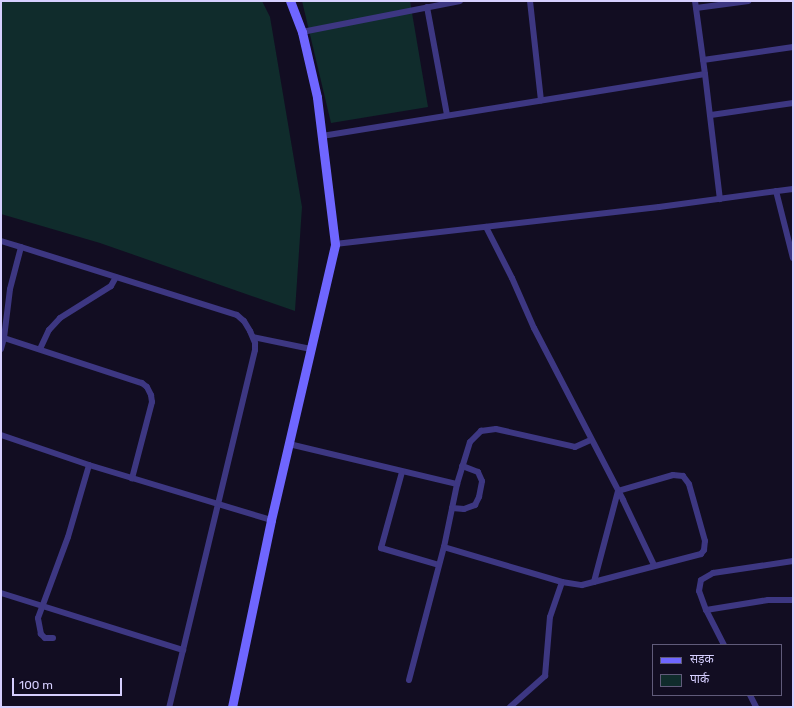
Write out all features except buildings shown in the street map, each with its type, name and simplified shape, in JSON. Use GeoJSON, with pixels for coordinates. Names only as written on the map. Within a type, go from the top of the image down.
{"type":"FeatureCollection","features":[{"type":"Feature","properties":{"kind":"street"},"geometry":{"type":"LineString","coordinates":[[232,707],[271,520],[335,244],[317,97],[302,32],[290,1]]}},
{"type":"Feature","properties":{"kind":"street"},"geometry":{"type":"LineString","coordinates":[[302,32],[460,1]]}},
{"type":"Feature","properties":{"kind":"street"},"geometry":{"type":"LineString","coordinates":[[530,1],[541,100]]}},
{"type":"Feature","properties":{"kind":"street"},"geometry":{"type":"LineString","coordinates":[[695,1],[711,115],[720,199]]}},
{"type":"Feature","properties":{"kind":"street"},"geometry":{"type":"LineString","coordinates":[[696,8],[749,1]]}},
{"type":"Feature","properties":{"kind":"street"},"geometry":{"type":"LineString","coordinates":[[427,7],[447,115]]}},
{"type":"Feature","properties":{"kind":"street"},"geometry":{"type":"LineString","coordinates":[[703,60],[793,47]]}},
{"type":"Feature","properties":{"kind":"street"},"geometry":{"type":"LineString","coordinates":[[322,136],[705,74]]}},
{"type":"Feature","properties":{"kind":"street"},"geometry":{"type":"LineString","coordinates":[[711,115],[793,103]]}},
{"type":"Feature","properties":{"kind":"street"},"geometry":{"type":"LineString","coordinates":[[335,244],[720,199],[793,189]]}},
{"type":"Feature","properties":{"kind":"street"},"geometry":{"type":"LineString","coordinates":[[776,191],[793,258]]}},
{"type":"Feature","properties":{"kind":"street"},"geometry":{"type":"LineString","coordinates":[[486,227],[512,278],[534,328],[618,491],[654,565]]}},
{"type":"Feature","properties":{"kind":"street"},"geometry":{"type":"LineString","coordinates":[[1,241],[237,315],[244,321],[255,343],[255,350],[169,707]]}},
{"type":"Feature","properties":{"kind":"street"},"geometry":{"type":"LineString","coordinates":[[1,349],[4,338],[10,289],[21,247]]}},
{"type":"Feature","properties":{"kind":"street"},"geometry":{"type":"LineString","coordinates":[[40,349],[49,330],[60,318],[111,286],[116,277]]}},
{"type":"Feature","properties":{"kind":"street"},"geometry":{"type":"LineString","coordinates":[[252,337],[311,349]]}},
{"type":"Feature","properties":{"kind":"street"},"geometry":{"type":"LineString","coordinates":[[4,338],[142,383],[146,387],[152,402],[132,478]]}},
{"type":"Feature","properties":{"kind":"street"},"geometry":{"type":"LineString","coordinates":[[409,680],[444,547],[457,484],[470,442],[481,431],[496,430],[575,447],[592,440]]}},
{"type":"Feature","properties":{"kind":"street"},"geometry":{"type":"LineString","coordinates":[[1,435],[89,465],[271,520]]}},
{"type":"Feature","properties":{"kind":"street"},"geometry":{"type":"LineString","coordinates":[[289,444],[457,484]]}},
{"type":"Feature","properties":{"kind":"street"},"geometry":{"type":"LineString","coordinates":[[53,638],[43,636],[39,631],[38,622],[42,606],[68,537],[89,465]]}},
{"type":"Feature","properties":{"kind":"street"},"geometry":{"type":"LineString","coordinates":[[452,508],[464,509],[475,505],[482,481],[478,472],[462,466]]}},
{"type":"Feature","properties":{"kind":"street"},"geometry":{"type":"LineString","coordinates":[[402,472],[381,548],[439,565]]}},
{"type":"Feature","properties":{"kind":"street"},"geometry":{"type":"LineString","coordinates":[[444,547],[562,582],[582,585],[654,565],[696,557],[704,550],[705,541],[686,479],[678,474],[618,491]]}},
{"type":"Feature","properties":{"kind":"street"},"geometry":{"type":"LineString","coordinates":[[594,582],[618,491]]}},
{"type":"Feature","properties":{"kind":"street"},"geometry":{"type":"LineString","coordinates":[[723,644],[706,610],[699,591],[698,585],[701,580],[714,573],[793,562]]}},
{"type":"Feature","properties":{"kind":"street"},"geometry":{"type":"LineString","coordinates":[[510,707],[545,676],[550,617],[562,582]]}},
{"type":"Feature","properties":{"kind":"street"},"geometry":{"type":"LineString","coordinates":[[1,593],[183,650]]}},
{"type":"Feature","properties":{"kind":"street"},"geometry":{"type":"LineString","coordinates":[[706,610],[768,600],[793,600]]}},
{"type":"Feature","properties":{"kind":"street"},"geometry":{"type":"LineString","coordinates":[[750,696],[756,707]]}},
{"type":"Feature","properties":{"kind":"green space"},"geometry":{"type":"Polygon","coordinates":[[[1,1],[262,1],[270,17],[302,207],[295,311],[100,243],[1,214],[1,1]]]}},
{"type":"Feature","properties":{"kind":"green space"},"geometry":{"type":"Polygon","coordinates":[[[302,1],[410,1],[428,107],[331,123],[302,1]]]}}]}
